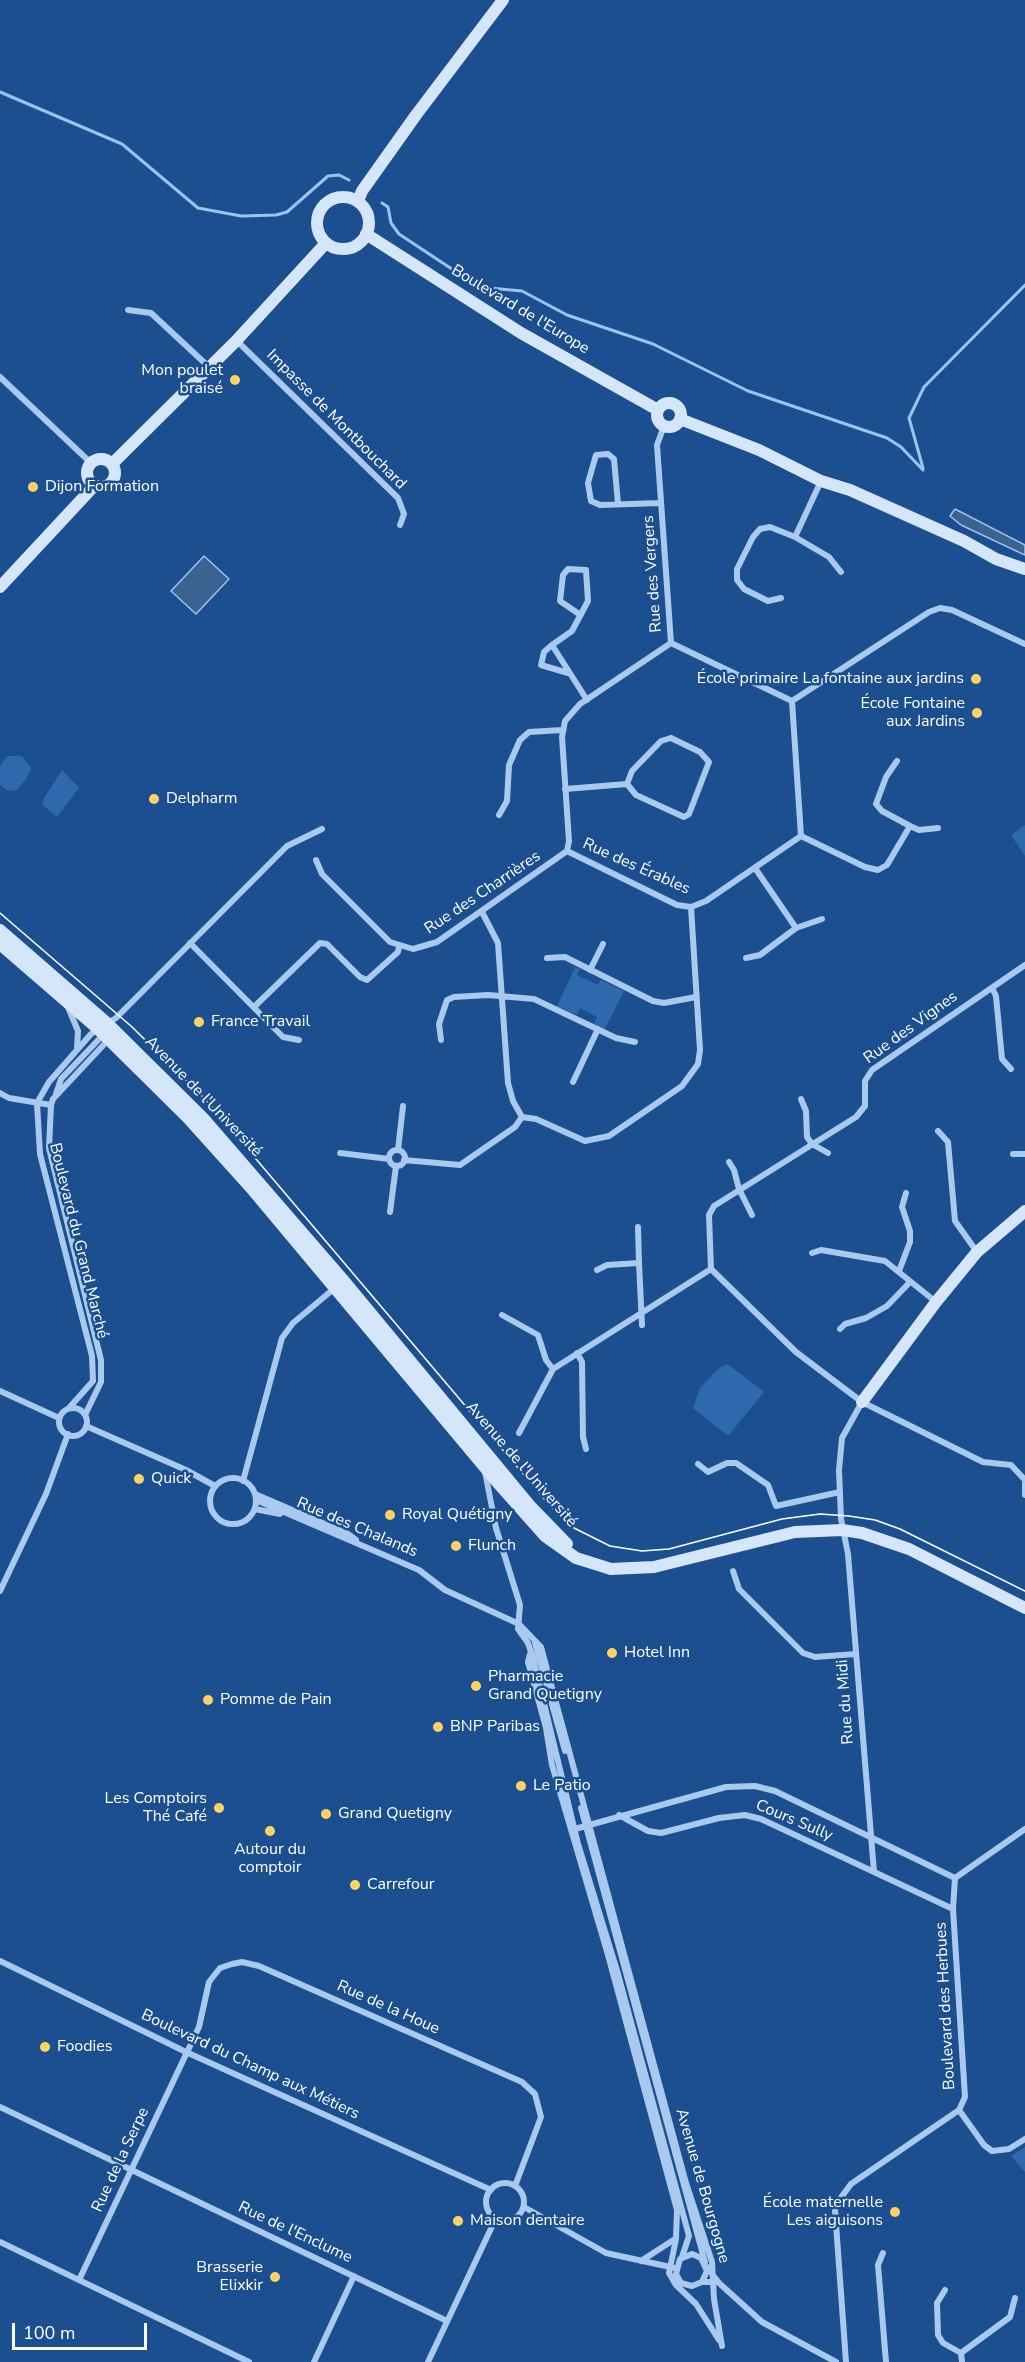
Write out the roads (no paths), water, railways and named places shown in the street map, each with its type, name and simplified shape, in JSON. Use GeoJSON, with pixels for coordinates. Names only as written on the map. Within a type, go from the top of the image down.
{"type":"FeatureCollection","features":[{"type":"Feature","properties":{"kind":"street"},"geometry":{"type":"LineString","coordinates":[[358,201],[416,115],[502,0]]}},
{"type":"Feature","properties":{"kind":"street"},"geometry":{"type":"LineString","coordinates":[[343,196],[358,201],[367,213],[366,234],[358,244],[350,248],[338,248],[326,243],[317,228],[321,207],[334,198],[343,196]]}},
{"type":"Feature","properties":{"kind":"street","name":"Boulevard de l'Europe"},"geometry":{"type":"LineString","coordinates":[[366,234],[521,333],[658,410]]}},
{"type":"Feature","properties":{"kind":"street"},"geometry":{"type":"LineString","coordinates":[[112,464],[236,340],[326,243]]}},
{"type":"Feature","properties":{"kind":"street"},"geometry":{"type":"LineString","coordinates":[[128,310],[151,313],[208,367]]}},
{"type":"Feature","properties":{"kind":"street","name":"Impasse de Montbouchard"},"geometry":{"type":"LineString","coordinates":[[236,340],[398,498],[404,514],[400,525]]}},
{"type":"Feature","properties":{"kind":"street"},"geometry":{"type":"LineString","coordinates":[[0,377],[91,463]]}},
{"type":"Feature","properties":{"kind":"street"},"geometry":{"type":"LineString","coordinates":[[672,403],[678,408],[680,419],[675,425],[664,426],[658,420],[658,410],[664,404],[672,403]]}},
{"type":"Feature","properties":{"kind":"street"},"geometry":{"type":"LineString","coordinates":[[680,419],[759,450],[821,481],[850,490],[964,541],[996,559],[1025,569]]}},
{"type":"Feature","properties":{"kind":"street","name":"Rue des Vergers"},"geometry":{"type":"LineString","coordinates":[[664,426],[657,445],[671,643],[792,701]]}},
{"type":"Feature","properties":{"kind":"street"},"geometry":{"type":"LineString","coordinates":[[618,504],[614,459],[608,454],[596,455],[588,483],[589,496],[595,504],[618,504],[661,503]]}},
{"type":"Feature","properties":{"kind":"street"},"geometry":{"type":"LineString","coordinates":[[100,459],[112,464],[115,473],[112,481],[105,486],[94,485],[87,475],[91,463],[100,459]]}},
{"type":"Feature","properties":{"kind":"street"},"geometry":{"type":"LineString","coordinates":[[795,537],[821,481]]}},
{"type":"Feature","properties":{"kind":"street"},"geometry":{"type":"LineString","coordinates":[[0,587],[94,485]]}},
{"type":"Feature","properties":{"kind":"street"},"geometry":{"type":"LineString","coordinates":[[781,598],[768,600],[744,589],[738,583],[736,572],[753,537],[760,529],[770,527],[795,537],[829,557],[841,572]]}},
{"type":"Feature","properties":{"kind":"street"},"geometry":{"type":"LineString","coordinates":[[568,673],[541,665],[544,652],[572,631],[579,614],[588,601],[586,572],[582,568],[568,569],[564,573],[560,601],[579,614]]}},
{"type":"Feature","properties":{"kind":"street"},"geometry":{"type":"LineString","coordinates":[[910,826],[887,866],[878,870],[865,867],[801,836],[792,701],[929,612],[940,608],[952,610],[1025,644]]}},
{"type":"Feature","properties":{"kind":"street"},"geometry":{"type":"LineString","coordinates":[[567,851],[569,841],[562,730],[570,713],[671,643]]}},
{"type":"Feature","properties":{"kind":"street"},"geometry":{"type":"LineString","coordinates":[[552,645],[587,700]]}},
{"type":"Feature","properties":{"kind":"street"},"geometry":{"type":"LineString","coordinates":[[499,815],[507,801],[509,765],[520,740],[530,732],[562,730]]}},
{"type":"Feature","properties":{"kind":"street"},"geometry":{"type":"LineString","coordinates":[[664,739],[675,740],[700,752],[708,760],[708,769],[689,814],[684,817],[636,795],[627,784],[632,771],[664,739]]}},
{"type":"Feature","properties":{"kind":"street"},"geometry":{"type":"LineString","coordinates":[[897,761],[886,777],[876,804],[882,811],[919,830],[938,828]]}},
{"type":"Feature","properties":{"kind":"street"},"geometry":{"type":"LineString","coordinates":[[565,789],[627,784]]}},
{"type":"Feature","properties":{"kind":"street"},"geometry":{"type":"LineString","coordinates":[[37,1103],[49,1082],[77,1049],[105,1028],[287,846],[322,829]]}},
{"type":"Feature","properties":{"kind":"street","name":"Rue des Érables"},"geometry":{"type":"LineString","coordinates":[[567,851],[677,904],[691,907],[706,901],[801,836]]}},
{"type":"Feature","properties":{"kind":"street","name":"Rue des Charrières"},"geometry":{"type":"LineString","coordinates":[[399,946],[413,950],[429,946],[482,912],[567,851]]}},
{"type":"Feature","properties":{"kind":"street"},"geometry":{"type":"LineString","coordinates":[[254,1007],[320,943],[327,944],[360,977],[367,980],[398,952],[399,946],[383,936],[322,874],[316,860]]}},
{"type":"Feature","properties":{"kind":"street"},"geometry":{"type":"LineString","coordinates":[[754,868],[796,928]]}},
{"type":"Feature","properties":{"kind":"street"},"geometry":{"type":"LineString","coordinates":[[522,1117],[536,1119],[579,1140],[599,1140],[609,1136],[682,1086],[692,1075],[700,1058],[691,907]]}},
{"type":"Feature","properties":{"kind":"street"},"geometry":{"type":"LineString","coordinates":[[482,912],[497,938],[508,1083],[513,1101],[522,1117]]}},
{"type":"Feature","properties":{"kind":"street"},"geometry":{"type":"LineString","coordinates":[[746,958],[760,955],[796,928],[822,920]]}},
{"type":"Feature","properties":{"kind":"street","name":"Avenue de l'Université"},"geometry":{"type":"LineString","coordinates":[[0,930],[203,1118],[483,1466],[545,1536],[559,1547],[592,1565],[629,1570]]}},
{"type":"Feature","properties":{"kind":"street"},"geometry":{"type":"LineString","coordinates":[[190,943],[283,1037],[299,1041]]}},
{"type":"Feature","properties":{"kind":"street","name":"Avenue de l'Université"},"geometry":{"type":"LineString","coordinates":[[0,944],[65,1001],[105,1028]]}},
{"type":"Feature","properties":{"kind":"street"},"geometry":{"type":"LineString","coordinates":[[591,970],[603,944]]}},
{"type":"Feature","properties":{"kind":"street"},"geometry":{"type":"LineString","coordinates":[[547,958],[565,957],[653,1001],[664,1003],[696,997]]}},
{"type":"Feature","properties":{"kind":"street","name":"Rue des Vignes"},"geometry":{"type":"LineString","coordinates":[[711,1269],[710,1212],[714,1206],[861,1113],[866,1103],[865,1081],[872,1070],[1025,965]]}},
{"type":"Feature","properties":{"kind":"street"},"geometry":{"type":"LineString","coordinates":[[992,988],[996,996],[1002,1059],[1011,1069]]}},
{"type":"Feature","properties":{"kind":"street"},"geometry":{"type":"LineString","coordinates":[[441,1040],[439,1024],[445,1003],[450,998],[488,994],[534,999],[616,1038],[635,1042]]}},
{"type":"Feature","properties":{"kind":"street"},"geometry":{"type":"LineString","coordinates":[[65,1001],[78,1031],[77,1049]]}},
{"type":"Feature","properties":{"kind":"street","name":"Boulevard du Grand Marché"},"geometry":{"type":"LineString","coordinates":[[85,1415],[102,1382],[101,1360],[49,1148],[52,1102],[61,1079],[105,1028]]}},
{"type":"Feature","properties":{"kind":"street"},"geometry":{"type":"LineString","coordinates":[[573,1082],[598,1029]]}},
{"type":"Feature","properties":{"kind":"street"},"geometry":{"type":"LineString","coordinates":[[0,1093],[9,1098],[37,1103],[52,1102]]}},
{"type":"Feature","properties":{"kind":"street"},"geometry":{"type":"LineString","coordinates":[[801,1099],[806,1112],[806,1133],[812,1144],[828,1153]]}},
{"type":"Feature","properties":{"kind":"street","name":"Boulevard du Grand Marché"},"geometry":{"type":"LineString","coordinates":[[37,1103],[40,1154],[92,1356],[93,1381],[69,1408]]}},
{"type":"Feature","properties":{"kind":"street"},"geometry":{"type":"LineString","coordinates":[[398,1150],[403,1106]]}},
{"type":"Feature","properties":{"kind":"street"},"geometry":{"type":"LineString","coordinates":[[390,1212],[396,1166],[404,1160],[460,1165],[515,1127],[522,1117]]}},
{"type":"Feature","properties":{"kind":"street"},"geometry":{"type":"LineString","coordinates":[[938,1131],[948,1142],[953,1216],[960,1232],[977,1252]]}},
{"type":"Feature","properties":{"kind":"street"},"geometry":{"type":"LineString","coordinates":[[398,1150],[404,1155],[404,1160]]}},
{"type":"Feature","properties":{"kind":"street"},"geometry":{"type":"LineString","coordinates":[[389,1159],[392,1152],[398,1150]]}},
{"type":"Feature","properties":{"kind":"street"},"geometry":{"type":"LineString","coordinates":[[340,1153],[389,1159],[396,1166]]}},
{"type":"Feature","properties":{"kind":"street"},"geometry":{"type":"LineString","coordinates":[[1013,1154],[1025,1154]]}},
{"type":"Feature","properties":{"kind":"street"},"geometry":{"type":"LineString","coordinates":[[729,1162],[752,1215]]}},
{"type":"Feature","properties":{"kind":"street"},"geometry":{"type":"LineString","coordinates":[[899,1271],[910,1242],[902,1207],[906,1192]]}},
{"type":"Feature","properties":{"kind":"street"},"geometry":{"type":"LineString","coordinates":[[862,1402],[936,1302],[977,1252],[1025,1210]]}},
{"type":"Feature","properties":{"kind":"street"},"geometry":{"type":"LineString","coordinates":[[638,1227],[642,1325]]}},
{"type":"Feature","properties":{"kind":"street"},"geometry":{"type":"LineString","coordinates":[[812,1253],[821,1250],[876,1258],[899,1271],[936,1302]]}},
{"type":"Feature","properties":{"kind":"street"},"geometry":{"type":"LineString","coordinates":[[597,1270],[607,1264],[639,1263]]}},
{"type":"Feature","properties":{"kind":"street"},"geometry":{"type":"LineString","coordinates":[[519,1434],[553,1369],[711,1269],[796,1353],[862,1402],[983,1462],[1011,1465],[1025,1481],[1025,1495]]}},
{"type":"Feature","properties":{"kind":"street"},"geometry":{"type":"LineString","coordinates":[[840,1329],[845,1324],[866,1318],[887,1306],[910,1282]]}},
{"type":"Feature","properties":{"kind":"street"},"geometry":{"type":"LineString","coordinates":[[243,1480],[282,1338],[292,1323],[339,1285]]}},
{"type":"Feature","properties":{"kind":"street","name":"Avenue de l'Université"},"geometry":{"type":"LineString","coordinates":[[339,1285],[548,1527],[569,1545],[591,1557],[629,1570]]}},
{"type":"Feature","properties":{"kind":"street"},"geometry":{"type":"LineString","coordinates":[[502,1315],[538,1335],[546,1360],[553,1369]]}},
{"type":"Feature","properties":{"kind":"street"},"geometry":{"type":"LineString","coordinates":[[577,1353],[582,1362],[583,1437],[586,1449]]}},
{"type":"Feature","properties":{"kind":"street"},"geometry":{"type":"LineString","coordinates":[[0,1391],[59,1418]]}},
{"type":"Feature","properties":{"kind":"street","name":"Rue du Midi"},"geometry":{"type":"LineString","coordinates":[[862,1402],[842,1438],[840,1492],[842,1530],[848,1554],[874,1872]]}},
{"type":"Feature","properties":{"kind":"street"},"geometry":{"type":"LineString","coordinates":[[69,1408],[78,1409],[85,1415],[86,1426],[79,1434],[68,1434],[62,1430],[59,1418],[69,1408]]}},
{"type":"Feature","properties":{"kind":"street"},"geometry":{"type":"LineString","coordinates":[[86,1426],[186,1470],[215,1486]]}},
{"type":"Feature","properties":{"kind":"street"},"geometry":{"type":"LineString","coordinates":[[0,1591],[46,1494],[68,1434]]}},
{"type":"Feature","properties":{"kind":"street"},"geometry":{"type":"LineString","coordinates":[[698,1464],[708,1472],[727,1463],[736,1463],[768,1485],[776,1506],[840,1492]]}},
{"type":"Feature","properties":{"kind":"street"},"geometry":{"type":"LineString","coordinates":[[483,1466],[496,1528],[520,1605],[519,1627]]}},
{"type":"Feature","properties":{"kind":"street"},"geometry":{"type":"LineString","coordinates":[[228,1478],[243,1480],[255,1497],[255,1509],[243,1522],[228,1524],[219,1520],[210,1506],[209,1499],[215,1486],[228,1478]]}},
{"type":"Feature","properties":{"kind":"street","name":"Rue des Chalands"},"geometry":{"type":"LineString","coordinates":[[255,1497],[410,1565],[445,1590],[509,1619]]}},
{"type":"Feature","properties":{"kind":"street"},"geometry":{"type":"LineString","coordinates":[[255,1509],[276,1512],[355,1545],[358,1543]]}},
{"type":"Feature","properties":{"kind":"street"},"geometry":{"type":"LineString","coordinates":[[629,1570],[668,1565],[795,1532],[842,1530],[862,1533],[909,1549],[1025,1608]]}},
{"type":"Feature","properties":{"kind":"street"},"geometry":{"type":"LineString","coordinates":[[733,1571],[739,1589],[803,1653],[815,1657],[856,1654]]}},
{"type":"Feature","properties":{"kind":"street","name":"Avenue de Bourgogne"},"geometry":{"type":"LineString","coordinates":[[509,1619],[535,1642],[686,2184],[712,2262],[722,2346],[696,2304],[671,2279],[677,2210],[611,1966],[552,1766],[546,1728],[528,1662],[531,1652]]}},
{"type":"Feature","properties":{"kind":"street","name":"Avenue de Bourgogne"},"geometry":{"type":"LineString","coordinates":[[519,1627],[531,1652],[574,1828],[618,1974],[689,2236],[682,2257]]}},
{"type":"Feature","properties":{"kind":"street","name":"Cours Sully"},"geometry":{"type":"LineString","coordinates":[[574,1828],[726,1787],[755,1786],[775,1791],[955,1878]]}},
{"type":"Feature","properties":{"kind":"street","name":"Cours Sully"},"geometry":{"type":"LineString","coordinates":[[619,1815],[648,1831],[661,1833],[719,1818],[745,1815],[771,1823],[953,1909]]}},
{"type":"Feature","properties":{"kind":"street","name":"Avenue de Bourgogne"},"geometry":{"type":"LineString","coordinates":[[587,1825],[706,2264]]}},
{"type":"Feature","properties":{"kind":"street"},"geometry":{"type":"LineString","coordinates":[[955,1878],[1025,1829]]}},
{"type":"Feature","properties":{"kind":"street","name":"Boulevard des Herbues"},"geometry":{"type":"LineString","coordinates":[[846,2362],[837,2203],[851,2184],[959,2110],[965,2090],[953,1909],[955,1878]]}},
{"type":"Feature","properties":{"kind":"street","name":"Boulevard du Champ aux Métiers"},"geometry":{"type":"LineString","coordinates":[[0,1961],[186,2052],[491,2190]]}},
{"type":"Feature","properties":{"kind":"street","name":"Rue de la Houe"},"geometry":{"type":"LineString","coordinates":[[186,2052],[199,2027],[209,1982],[220,1968],[242,1962],[259,1966],[522,2082],[535,2094],[541,2117],[515,2186]]}},
{"type":"Feature","properties":{"kind":"street","name":"Rue de la Serpe"},"geometry":{"type":"LineString","coordinates":[[79,2280],[186,2052]]}},
{"type":"Feature","properties":{"kind":"street","name":"Rue de l'Enclume"},"geometry":{"type":"LineString","coordinates":[[0,2107],[447,2321]]}},
{"type":"Feature","properties":{"kind":"street"},"geometry":{"type":"LineString","coordinates":[[959,2110],[984,2145],[992,2151],[1009,2149],[1025,2139]]}},
{"type":"Feature","properties":{"kind":"street"},"geometry":{"type":"LineString","coordinates":[[502,2183],[515,2186],[523,2195],[524,2207],[516,2218],[509,2220],[496,2218],[488,2208],[487,2202],[491,2190],[502,2183]]}},
{"type":"Feature","properties":{"kind":"street"},"geometry":{"type":"LineString","coordinates":[[524,2207],[606,2253],[672,2268],[681,2283],[692,2286],[715,2280]]}},
{"type":"Feature","properties":{"kind":"street"},"geometry":{"type":"LineString","coordinates":[[428,2362],[496,2218]]}},
{"type":"Feature","properties":{"kind":"street"},"geometry":{"type":"LineString","coordinates":[[640,2262],[676,2239]]}},
{"type":"Feature","properties":{"kind":"street"},"geometry":{"type":"LineString","coordinates":[[0,2242],[249,2362]]}},
{"type":"Feature","properties":{"kind":"street"},"geometry":{"type":"LineString","coordinates":[[883,2253],[878,2265],[886,2362]]}},
{"type":"Feature","properties":{"kind":"street"},"geometry":{"type":"LineString","coordinates":[[672,2268],[682,2257],[692,2254],[706,2264],[715,2280],[762,2322],[836,2362]]}},
{"type":"Feature","properties":{"kind":"street"},"geometry":{"type":"LineString","coordinates":[[702,2282],[706,2275],[706,2264]]}},
{"type":"Feature","properties":{"kind":"street"},"geometry":{"type":"LineString","coordinates":[[314,2362],[354,2276]]}},
{"type":"Feature","properties":{"kind":"street"},"geometry":{"type":"LineString","coordinates":[[945,2290],[937,2302],[938,2335],[940,2340],[961,2353]]}},
{"type":"Feature","properties":{"kind":"street"},"geometry":{"type":"LineString","coordinates":[[961,2353],[1011,2317],[1015,2298]]}},
{"type":"Feature","properties":{"kind":"street"},"geometry":{"type":"LineString","coordinates":[[961,2353],[962,2362]]}},
{"type":"Feature","properties":{"kind":"waterway"},"geometry":{"type":"LineString","coordinates":[[0,92],[122,144],[198,208],[241,216],[276,215],[287,212],[328,176],[339,175],[349,180]]}},
{"type":"Feature","properties":{"kind":"waterway"},"geometry":{"type":"LineString","coordinates":[[382,203],[388,207],[391,223],[399,234],[479,287],[522,291],[567,315],[653,344],[748,391],[887,438],[901,447],[923,470]]}},
{"type":"Feature","properties":{"kind":"waterway"},"geometry":{"type":"LineString","coordinates":[[923,468],[909,418],[924,387],[1025,285]]}},
{"type":"Feature","properties":{"kind":"tram line"},"geometry":{"type":"LineString","coordinates":[[0,913],[131,1026],[206,1100],[552,1508],[574,1528],[610,1546],[642,1551],[669,1549],[782,1519],[820,1514],[849,1516],[875,1520],[900,1529],[1025,1591]]}},
{"type":"Feature","properties":{"kind":"place","name":"Mon poulet braisé"},"geometry":{"type":"Point","coordinates":[235,380]}},
{"type":"Feature","properties":{"kind":"place","name":"Dijon Formation"},"geometry":{"type":"Point","coordinates":[33,487]}},
{"type":"Feature","properties":{"kind":"place","name":"École primaire La fontaine aux jardins"},"geometry":{"type":"Point","coordinates":[976,679]}},
{"type":"Feature","properties":{"kind":"place","name":"École Fontaine aux Jardins"},"geometry":{"type":"Point","coordinates":[977,713]}},
{"type":"Feature","properties":{"kind":"place","name":"Delpharm"},"geometry":{"type":"Point","coordinates":[154,799]}},
{"type":"Feature","properties":{"kind":"place","name":"France Travail"},"geometry":{"type":"Point","coordinates":[199,1022]}},
{"type":"Feature","properties":{"kind":"place","name":"Quick"},"geometry":{"type":"Point","coordinates":[139,1479]}},
{"type":"Feature","properties":{"kind":"place","name":"Royal Quétigny"},"geometry":{"type":"Point","coordinates":[390,1515]}},
{"type":"Feature","properties":{"kind":"place","name":"Flunch"},"geometry":{"type":"Point","coordinates":[456,1546]}},
{"type":"Feature","properties":{"kind":"place","name":"Hotel Inn"},"geometry":{"type":"Point","coordinates":[612,1653]}},
{"type":"Feature","properties":{"kind":"place","name":"Pharmacie Grand Quetigny"},"geometry":{"type":"Point","coordinates":[476,1686]}},
{"type":"Feature","properties":{"kind":"place","name":"Pomme de Pain"},"geometry":{"type":"Point","coordinates":[208,1700]}},
{"type":"Feature","properties":{"kind":"place","name":"BNP Paribas"},"geometry":{"type":"Point","coordinates":[438,1727]}},
{"type":"Feature","properties":{"kind":"place","name":"Le Patio"},"geometry":{"type":"Point","coordinates":[521,1786]}},
{"type":"Feature","properties":{"kind":"place","name":"Les Comptoirs Thé Café"},"geometry":{"type":"Point","coordinates":[219,1808]}},
{"type":"Feature","properties":{"kind":"place","name":"Grand Quetigny"},"geometry":{"type":"Point","coordinates":[326,1814]}},
{"type":"Feature","properties":{"kind":"place","name":"Autour du comptoir"},"geometry":{"type":"Point","coordinates":[270,1831]}},
{"type":"Feature","properties":{"kind":"place","name":"Carrefour"},"geometry":{"type":"Point","coordinates":[355,1885]}},
{"type":"Feature","properties":{"kind":"place","name":"Foodies"},"geometry":{"type":"Point","coordinates":[45,2047]}},
{"type":"Feature","properties":{"kind":"place","name":"École maternelle Les aiguisons"},"geometry":{"type":"Point","coordinates":[895,2212]}},
{"type":"Feature","properties":{"kind":"place","name":"Maison dentaire"},"geometry":{"type":"Point","coordinates":[458,2221]}},
{"type":"Feature","properties":{"kind":"place","name":"Brasserie Elixkir"},"geometry":{"type":"Point","coordinates":[275,2277]}}]}
